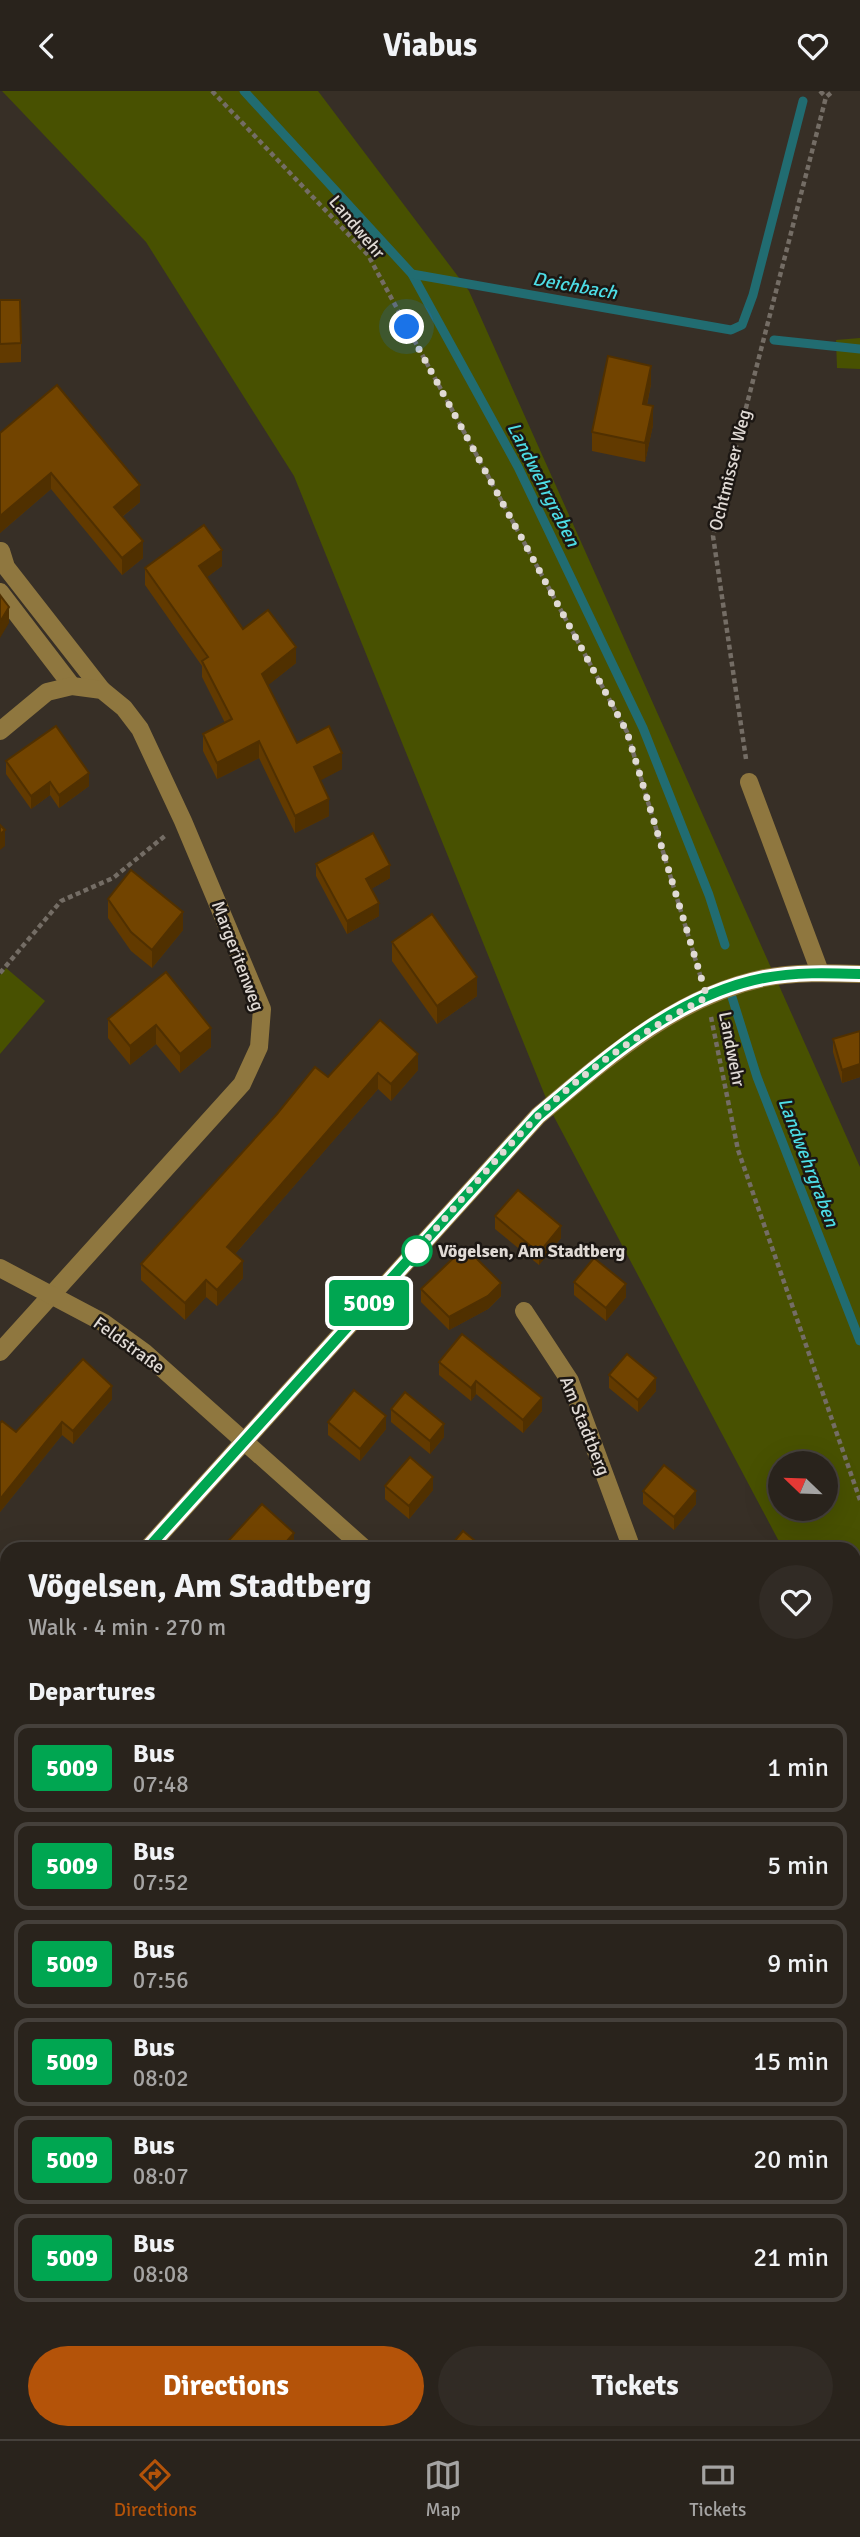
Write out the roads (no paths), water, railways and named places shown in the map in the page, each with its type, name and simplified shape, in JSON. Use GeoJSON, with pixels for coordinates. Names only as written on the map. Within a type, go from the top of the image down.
{"type":"FeatureCollection","features":[{"type":"Feature","properties":{"kind":"street","name":"Margeritenweg"},"geometry":{"type":"LineString","coordinates":[[0,1352],[242,1084],[259,1047],[262,1009],[183,821],[140,729],[124,708],[102,691],[6,566],[1,551]]}},
{"type":"Feature","properties":{"kind":"street"},"geometry":{"type":"LineString","coordinates":[[0,592],[72,686]]}},
{"type":"Feature","properties":{"kind":"street"},"geometry":{"type":"LineString","coordinates":[[0,731],[47,692],[72,686],[102,691]]}},
{"type":"Feature","properties":{"kind":"street"},"geometry":{"type":"LineString","coordinates":[[749,782],[820,972]]}},
{"type":"Feature","properties":{"kind":"street"},"geometry":{"type":"LineString","coordinates":[[153,1542],[538,1116],[601,1063],[656,1024],[707,997],[763,978],[820,972],[860,974]]}},
{"type":"Feature","properties":{"kind":"street","name":"Feldstraße"},"geometry":{"type":"LineString","coordinates":[[0,1268],[52,1294],[144,1352],[245,1441]]}},
{"type":"Feature","properties":{"kind":"street","name":"Am Stadtberg"},"geometry":{"type":"LineString","coordinates":[[524,1311],[570,1381],[629,1542]]}},
{"type":"Feature","properties":{"kind":"street"},"geometry":{"type":"LineString","coordinates":[[245,1441],[357,1542]]}},
{"type":"Feature","properties":{"kind":"waterway","name":"Landwehrgraben"},"geometry":{"type":"LineString","coordinates":[[244,91],[412,274],[518,467],[643,728],[709,895],[725,945]]}},
{"type":"Feature","properties":{"kind":"waterway","name":"Deichbach"},"geometry":{"type":"LineString","coordinates":[[412,274],[731,330],[742,325],[753,295],[803,101]]}},
{"type":"Feature","properties":{"kind":"waterway","name":"Deichbach"},"geometry":{"type":"LineString","coordinates":[[774,340],[860,349]]}},
{"type":"Feature","properties":{"kind":"waterway","name":"Landwehrgraben"},"geometry":{"type":"LineString","coordinates":[[731,994],[757,1077],[860,1341]]}},
{"type":"Feature","properties":{"kind":"place","name":"Vögelsen, Am Stadtberg"},"geometry":{"type":"Point","coordinates":[417,1251]}}]}
